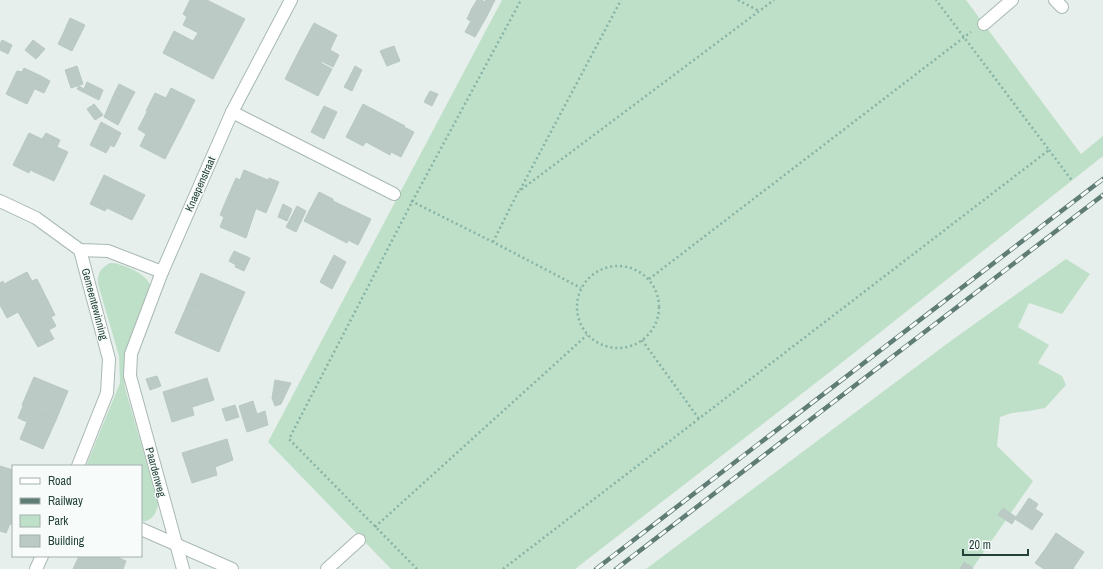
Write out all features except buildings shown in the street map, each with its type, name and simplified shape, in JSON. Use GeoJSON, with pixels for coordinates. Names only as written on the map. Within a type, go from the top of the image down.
{"type":"FeatureCollection","features":[{"type":"Feature","properties":{"kind":"street","name":"Knaepenstraat"},"geometry":{"type":"LineString","coordinates":[[130,376],[131,354],[162,272],[232,112],[291,0]]}},
{"type":"Feature","properties":{"kind":"street"},"geometry":{"type":"LineString","coordinates":[[984,24],[1012,0]]}},
{"type":"Feature","properties":{"kind":"street"},"geometry":{"type":"LineString","coordinates":[[232,112],[394,194]]}},
{"type":"Feature","properties":{"kind":"street"},"geometry":{"type":"LineString","coordinates":[[0,200],[36,218],[80,250],[108,250],[162,272]]}},
{"type":"Feature","properties":{"kind":"street","name":"Gemeentewinning"},"geometry":{"type":"LineString","coordinates":[[78,465],[107,393],[109,359],[80,250]]}},
{"type":"Feature","properties":{"kind":"street","name":"Paardenweg"},"geometry":{"type":"LineString","coordinates":[[130,376],[183,569]]}},
{"type":"Feature","properties":{"kind":"street"},"geometry":{"type":"LineString","coordinates":[[142,529],[232,569]]}},
{"type":"Feature","properties":{"kind":"street"},"geometry":{"type":"LineString","coordinates":[[327,569],[359,540]]}},
{"type":"Feature","properties":{"kind":"street"},"geometry":{"type":"LineString","coordinates":[[36,569],[42,557]]}},
{"type":"Feature","properties":{"kind":"path"},"geometry":{"type":"LineString","coordinates":[[417,569],[289,439],[412,202],[521,0]]}},
{"type":"Feature","properties":{"kind":"path"},"geometry":{"type":"LineString","coordinates":[[493,242],[518,192],[621,0]]}},
{"type":"Feature","properties":{"kind":"path"},"geometry":{"type":"LineString","coordinates":[[738,0],[759,11]]}},
{"type":"Feature","properties":{"kind":"path"},"geometry":{"type":"LineString","coordinates":[[518,192],[774,0]]}},
{"type":"Feature","properties":{"kind":"path"},"geometry":{"type":"LineString","coordinates":[[936,0],[1074,182]]}},
{"type":"Feature","properties":{"kind":"path"},"geometry":{"type":"LineString","coordinates":[[649,279],[984,24]]}},
{"type":"Feature","properties":{"kind":"path"},"geometry":{"type":"LineString","coordinates":[[503,569],[1049,150]]}},
{"type":"Feature","properties":{"kind":"path"},"geometry":{"type":"LineString","coordinates":[[394,194],[493,242],[580,288]]}},
{"type":"Feature","properties":{"kind":"path"},"geometry":{"type":"LineString","coordinates":[[623,265],[637,270],[649,279],[657,292],[659,301],[659,315],[653,329],[642,340],[625,348],[612,348],[596,342],[587,335],[578,318],[576,303],[580,288],[590,275],[604,267],[623,265]]}},
{"type":"Feature","properties":{"kind":"path"},"geometry":{"type":"LineString","coordinates":[[359,540],[587,335]]}},
{"type":"Feature","properties":{"kind":"path"},"geometry":{"type":"LineString","coordinates":[[642,340],[699,419]]}},
{"type":"Feature","properties":{"kind":"green space"},"geometry":{"type":"Polygon","coordinates":[[[502,0],[966,0],[1081,154],[1103,136],[1103,156],[835,368],[575,569],[391,569],[268,442],[502,0]]]}},
{"type":"Feature","properties":{"kind":"green space"},"geometry":{"type":"Polygon","coordinates":[[[1066,259],[1090,274],[1062,314],[1029,303],[1018,327],[1049,345],[1038,363],[1062,376],[1066,385],[1045,408],[1012,413],[1000,417],[997,446],[1033,481],[972,569],[646,569],[952,340],[1066,259]]]}},
{"type":"Feature","properties":{"kind":"green space"},"geometry":{"type":"Polygon","coordinates":[[[110,263],[114,263],[132,269],[148,281],[152,290],[131,338],[125,361],[124,374],[125,388],[158,502],[154,516],[145,521],[142,521],[142,465],[86,465],[120,383],[119,356],[98,284],[100,271],[110,263]]]}},
{"type":"Feature","properties":{"kind":"railway"},"geometry":{"type":"LineString","coordinates":[[596,569],[1103,179]]}},
{"type":"Feature","properties":{"kind":"railway"},"geometry":{"type":"LineString","coordinates":[[616,569],[1103,195]]}}]}
